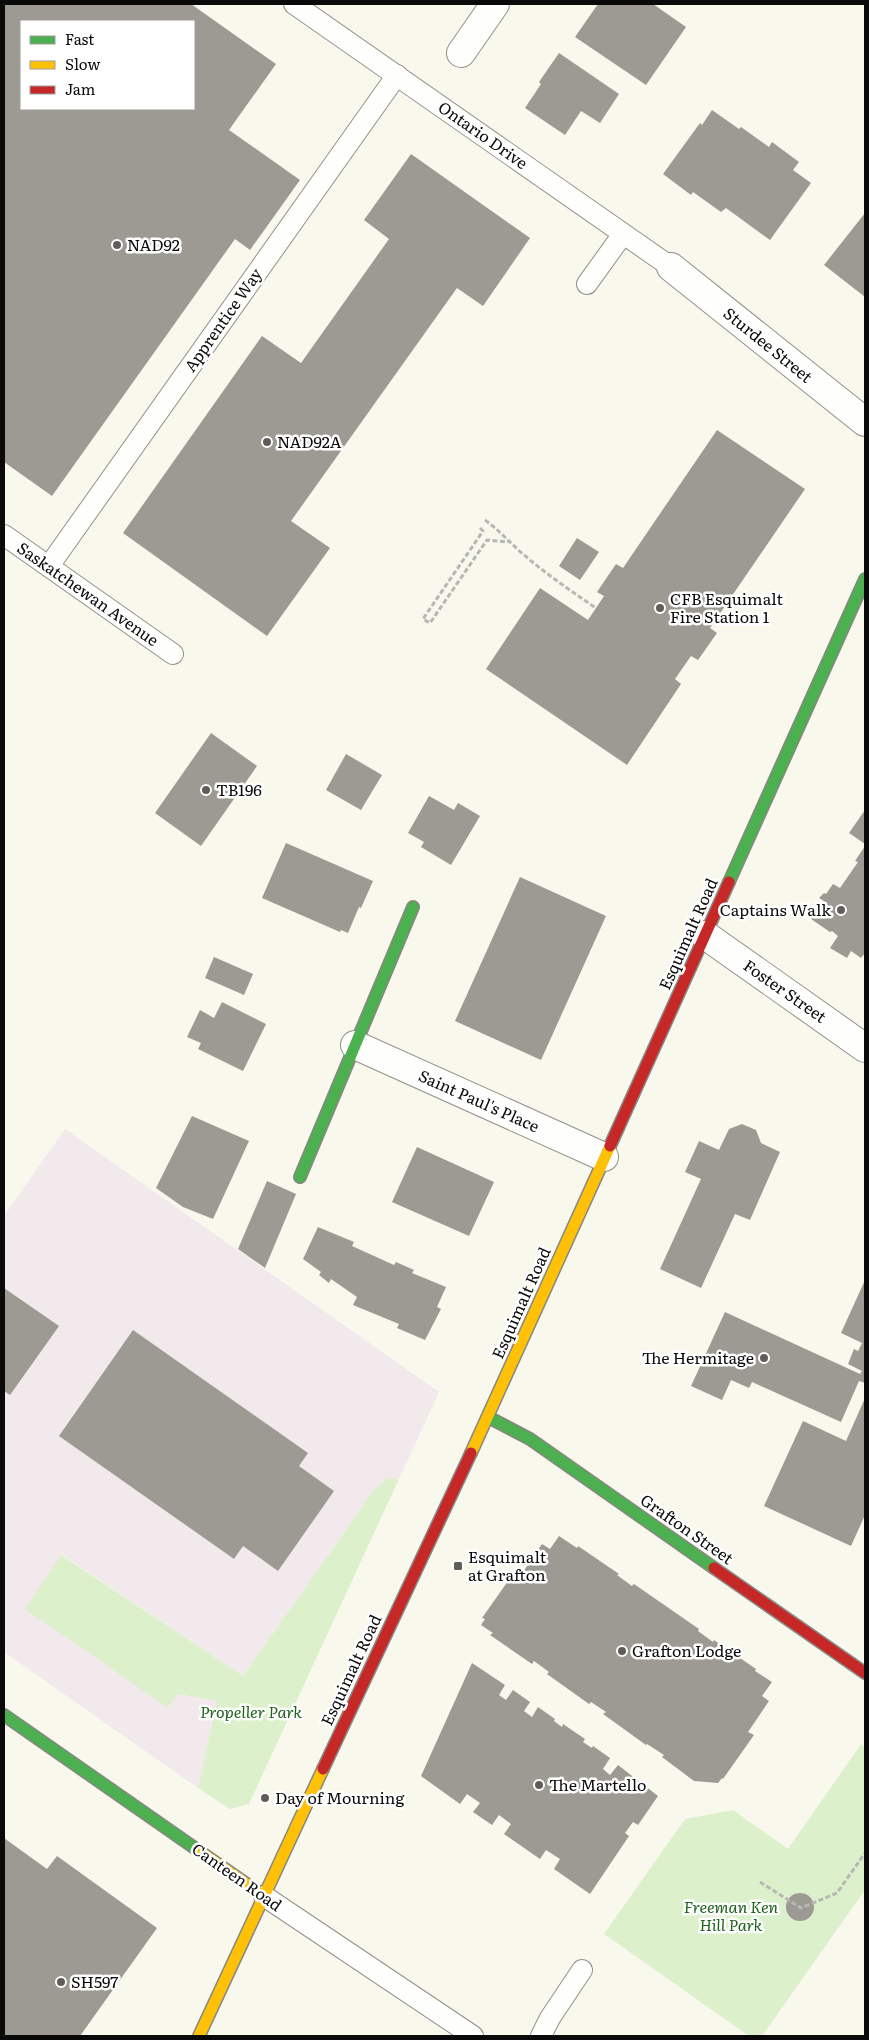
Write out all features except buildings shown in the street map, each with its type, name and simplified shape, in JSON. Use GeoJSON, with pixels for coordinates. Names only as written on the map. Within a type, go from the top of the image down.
{"type":"FeatureCollection","features":[{"type":"Feature","properties":{"kind":"street"},"geometry":{"type":"LineString","coordinates":[[461,53],[495,4]]}},
{"type":"Feature","properties":{"kind":"street","name":"Sturdee Street"},"geometry":{"type":"LineString","coordinates":[[671,267],[865,422]]}},
{"type":"Feature","properties":{"kind":"street","name":"Esquimalt Road"},"geometry":{"type":"LineString","coordinates":[[199,2036],[488,1417],[865,579]]}},
{"type":"Feature","properties":{"kind":"street"},"geometry":{"type":"LineString","coordinates":[[300,1177],[413,908]]}},
{"type":"Feature","properties":{"kind":"street","name":"Foster Street"},"geometry":{"type":"LineString","coordinates":[[705,935],[865,1048]]}},
{"type":"Feature","properties":{"kind":"street","name":"Saint Paul's Place"},"geometry":{"type":"LineString","coordinates":[[355,1046],[604,1157]]}},
{"type":"Feature","properties":{"kind":"street","name":"Grafton Street"},"geometry":{"type":"LineString","coordinates":[[488,1417],[530,1439],[865,1673]]}},
{"type":"Feature","properties":{"kind":"street","name":"Canteen Road"},"geometry":{"type":"LineString","coordinates":[[4,1715],[264,1896]]}},
{"type":"Feature","properties":{"kind":"lane","name":"Ontario Drive"},"geometry":{"type":"LineString","coordinates":[[294,4],[671,267]]}},
{"type":"Feature","properties":{"kind":"lane","name":"Apprentice Way"},"geometry":{"type":"LineString","coordinates":[[49,566],[397,75]]}},
{"type":"Feature","properties":{"kind":"lane"},"geometry":{"type":"LineString","coordinates":[[587,284],[623,234]]}},
{"type":"Feature","properties":{"kind":"lane","name":"Saskatchewan Avenue"},"geometry":{"type":"LineString","coordinates":[[4,535],[173,654]]}},
{"type":"Feature","properties":{"kind":"lane","name":"Canteen Road"},"geometry":{"type":"LineString","coordinates":[[264,1896],[473,2036]]}},
{"type":"Feature","properties":{"kind":"lane"},"geometry":{"type":"LineString","coordinates":[[541,2036],[550,2018],[582,1970]]}},
{"type":"Feature","properties":{"kind":"path"},"geometry":{"type":"LineString","coordinates":[[485,520],[497,528],[508,542],[550,577],[596,608]]}},
{"type":"Feature","properties":{"kind":"path"},"geometry":{"type":"LineString","coordinates":[[480,528],[483,531],[423,619],[430,624],[487,540],[508,542]]}},
{"type":"Feature","properties":{"kind":"path"},"geometry":{"type":"LineString","coordinates":[[760,1882],[801,1908],[837,1893],[865,1853]]}},
{"type":"Feature","properties":{"kind":"shaded area"},"geometry":{"type":"Polygon","coordinates":[[[65,1129],[439,1392],[399,1479],[388,1478],[374,1490],[243,1676],[62,1555],[26,1609],[167,1706],[177,1694],[217,1701],[198,1788],[4,1652],[4,1216],[65,1129]]]}},
{"type":"Feature","properties":{"kind":"green space","name":"Propeller Park"},"geometry":{"type":"Polygon","coordinates":[[[388,1478],[399,1479],[249,1804],[230,1809],[198,1788],[217,1701],[178,1694],[167,1707],[25,1609],[61,1555],[243,1676],[374,1490],[388,1478]]]}},
{"type":"Feature","properties":{"kind":"green space","name":"Freeman Ken Hill Park"},"geometry":{"type":"Polygon","coordinates":[[[861,1744],[865,1747],[865,1890],[762,2036],[749,2036],[604,1934],[685,1819],[733,1810],[788,1849],[861,1744]]]}},
{"type":"Feature","properties":{"kind":"traffic: fast"},"geometry":{"type":"LineString","coordinates":[[729,882],[865,579]]}},
{"type":"Feature","properties":{"kind":"traffic: fast"},"geometry":{"type":"LineString","coordinates":[[300,1177],[413,907]]}},
{"type":"Feature","properties":{"kind":"traffic: fast"},"geometry":{"type":"LineString","coordinates":[[488,1417],[530,1439],[714,1568]]}},
{"type":"Feature","properties":{"kind":"traffic: fast"},"geometry":{"type":"LineString","coordinates":[[4,1715],[199,1851]]}},
{"type":"Feature","properties":{"kind":"traffic: slow"},"geometry":{"type":"LineString","coordinates":[[471,1453],[610,1146]]}},
{"type":"Feature","properties":{"kind":"traffic: slow"},"geometry":{"type":"LineString","coordinates":[[199,2036],[323,1769]]}},
{"type":"Feature","properties":{"kind":"traffic: slow"},"geometry":{"type":"LineString","coordinates":[[199,1851],[264,1896]]}},
{"type":"Feature","properties":{"kind":"traffic: jam"},"geometry":{"type":"LineString","coordinates":[[610,1146],[729,882]]}},
{"type":"Feature","properties":{"kind":"traffic: jam"},"geometry":{"type":"LineString","coordinates":[[323,1769],[471,1453]]}},
{"type":"Feature","properties":{"kind":"traffic: jam"},"geometry":{"type":"LineString","coordinates":[[714,1568],[865,1673]]}},
{"type":"Feature","properties":{"kind":"place","name":"NAD92"},"geometry":{"type":"Point","coordinates":[117,245]}},
{"type":"Feature","properties":{"kind":"place","name":"NAD92A"},"geometry":{"type":"Point","coordinates":[267,442]}},
{"type":"Feature","properties":{"kind":"place","name":"CFB Esquimalt Fire Station 1"},"geometry":{"type":"Point","coordinates":[660,608]}},
{"type":"Feature","properties":{"kind":"place","name":"TB196"},"geometry":{"type":"Point","coordinates":[206,790]}},
{"type":"Feature","properties":{"kind":"place","name":"Captains Walk"},"geometry":{"type":"Point","coordinates":[841,910]}},
{"type":"Feature","properties":{"kind":"place","name":"The Hermitage"},"geometry":{"type":"Point","coordinates":[764,1358]}},
{"type":"Feature","properties":{"kind":"place","name":"Esquimalt at Grafton"},"geometry":{"type":"Point","coordinates":[458,1566]}},
{"type":"Feature","properties":{"kind":"place","name":"Grafton Lodge"},"geometry":{"type":"Point","coordinates":[622,1651]}},
{"type":"Feature","properties":{"kind":"place","name":"The Martello"},"geometry":{"type":"Point","coordinates":[539,1785]}},
{"type":"Feature","properties":{"kind":"place","name":"Day of Mourning"},"geometry":{"type":"Point","coordinates":[265,1798]}},
{"type":"Feature","properties":{"kind":"place","name":"SH597"},"geometry":{"type":"Point","coordinates":[61,1982]}}]}
